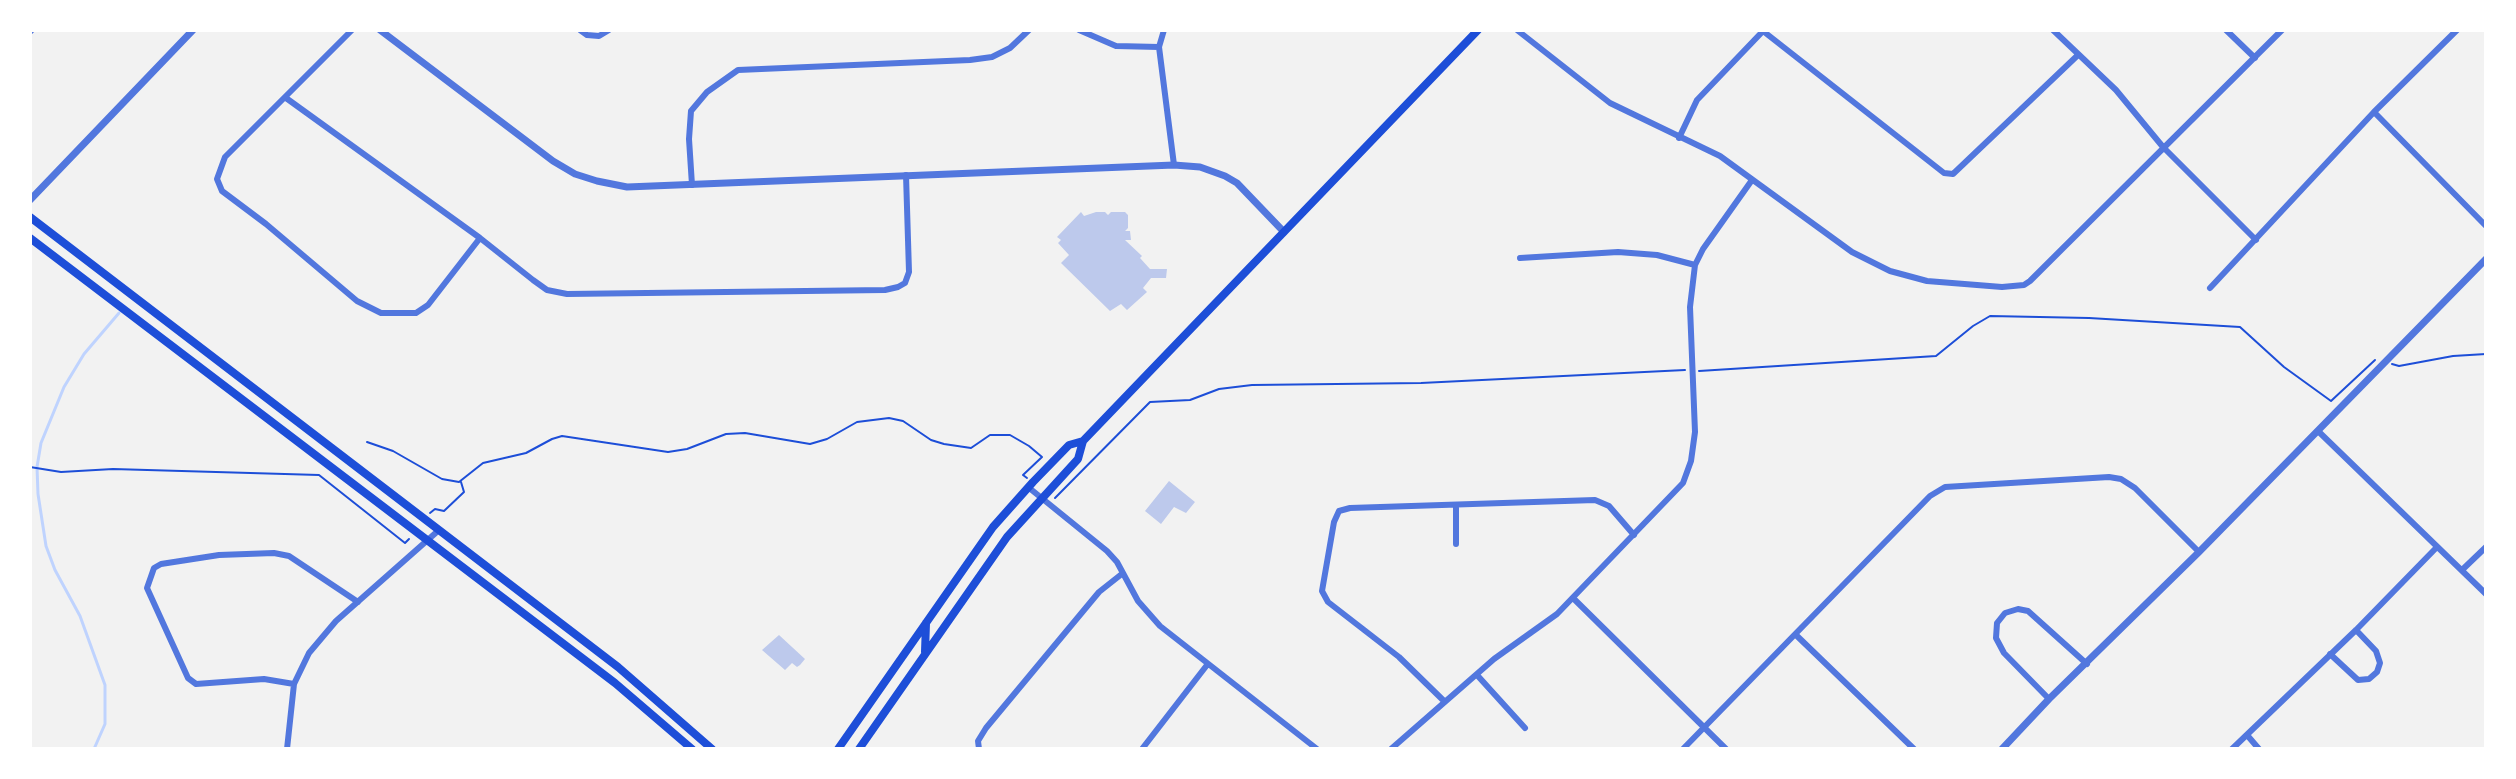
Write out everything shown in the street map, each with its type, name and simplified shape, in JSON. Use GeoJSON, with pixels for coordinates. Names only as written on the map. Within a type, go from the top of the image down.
{"type":"FeatureCollection","features":[{"type":"Feature","properties":{"kind":"main road"},"geometry":{"type":"LineString","coordinates":[[859,749],[1007,537],[1078,459],[1083,441],[1478,30]]}},
{"type":"Feature","properties":{"kind":"main road"},"geometry":{"type":"LineString","coordinates":[[30,217],[618,667],[712,749]]}},
{"type":"Feature","properties":{"kind":"main road"},"geometry":{"type":"LineString","coordinates":[[30,238],[615,683],[692,749]]}},
{"type":"Feature","properties":{"kind":"main road"},"geometry":{"type":"LineString","coordinates":[[838,749],[993,527],[1069,445],[1083,441]]}},
{"type":"Feature","properties":{"kind":"main road"},"geometry":{"type":"LineString","coordinates":[[925,653],[926,623]]}},
{"type":"Feature","properties":{"kind":"street"},"geometry":{"type":"LineString","coordinates":[[30,200],[192,30]]}},
{"type":"Feature","properties":{"kind":"street"},"geometry":{"type":"LineString","coordinates":[[352,30],[225,157],[217,179],[222,191],[357,301],[381,313],[416,313],[439,292],[480,238]]}},
{"type":"Feature","properties":{"kind":"street"},"geometry":{"type":"LineString","coordinates":[[380,30],[553,161],[575,174],[627,187],[1174,165],[1200,167],[1237,183],[1284,232]]}},
{"type":"Feature","properties":{"kind":"street"},"geometry":{"type":"LineString","coordinates":[[580,30],[587,35],[599,36],[609,30]]}},
{"type":"Feature","properties":{"kind":"street"},"geometry":{"type":"LineString","coordinates":[[692,185],[691,111],[707,92],[738,70],[992,57],[1010,48],[1029,30]]}},
{"type":"Feature","properties":{"kind":"street"},"geometry":{"type":"LineString","coordinates":[[1079,30],[1116,46],[1159,47]]}},
{"type":"Feature","properties":{"kind":"street"},"geometry":{"type":"LineString","coordinates":[[1164,30],[1159,47],[1174,165]]}},
{"type":"Feature","properties":{"kind":"street"},"geometry":{"type":"LineString","coordinates":[[1517,30],[1610,103],[1720,156],[1852,252],[1890,271],[1927,281],[1976,287],[2024,285],[2088,226],[2282,30]]}},
{"type":"Feature","properties":{"kind":"street"},"geometry":{"type":"LineString","coordinates":[[1679,138],[1697,100],[1763,30],[1944,173],[1953,174],[2078,55]]}},
{"type":"Feature","properties":{"kind":"street"},"geometry":{"type":"LineString","coordinates":[[2053,30],[2116,90],[2163,147],[2256,240]]}},
{"type":"Feature","properties":{"kind":"street"},"geometry":{"type":"LineString","coordinates":[[2226,30],[2255,58]]}},
{"type":"Feature","properties":{"kind":"street"},"geometry":{"type":"LineString","coordinates":[[2210,288],[2374,112],[2457,30]]}},
{"type":"Feature","properties":{"kind":"street"},"geometry":{"type":"LineString","coordinates":[[286,98],[547,290],[567,294],[885,290],[905,283],[909,272],[906,175]]}},
{"type":"Feature","properties":{"kind":"street"},"geometry":{"type":"LineString","coordinates":[[2374,112],[2486,226]]}},
{"type":"Feature","properties":{"kind":"street"},"geometry":{"type":"LineString","coordinates":[[1391,749],[1494,659],[1537,630],[1573,598],[1683,483],[1691,461],[1695,432],[1690,307],[1695,265],[1752,180]]}},
{"type":"Feature","properties":{"kind":"street"},"geometry":{"type":"LineString","coordinates":[[1520,258],[1618,252],[1657,255],[1695,265]]}},
{"type":"Feature","properties":{"kind":"street"},"geometry":{"type":"LineString","coordinates":[[2002,749],[2486,259]]}},
{"type":"Feature","properties":{"kind":"street"},"geometry":{"type":"LineString","coordinates":[[2318,431],[2486,594]]}},
{"type":"Feature","properties":{"kind":"street"},"geometry":{"type":"LineString","coordinates":[[1683,749],[1930,496],[1945,487],[2109,477],[2121,479],[2135,488],[2199,552]]}},
{"type":"Feature","properties":{"kind":"street"},"geometry":{"type":"LineString","coordinates":[[1030,484],[1107,551],[1150,616],[1207,665],[1314,748]]}},
{"type":"Feature","properties":{"kind":"street"},"geometry":{"type":"LineString","coordinates":[[1444,701],[1399,657],[1328,602],[1322,591],[1334,522],[1339,511],[1350,508],[1595,500],[1609,506],[1634,535]]}},
{"type":"Feature","properties":{"kind":"street"},"geometry":{"type":"LineString","coordinates":[[1456,506],[1456,544]]}},
{"type":"Feature","properties":{"kind":"street"},"geometry":{"type":"LineString","coordinates":[[287,749],[294,684],[309,653],[336,621],[439,530]]}},
{"type":"Feature","properties":{"kind":"street"},"geometry":{"type":"LineString","coordinates":[[2232,749],[2437,547]]}},
{"type":"Feature","properties":{"kind":"street"},"geometry":{"type":"LineString","coordinates":[[2462,570],[2486,547]]}},
{"type":"Feature","properties":{"kind":"street"},"geometry":{"type":"LineString","coordinates":[[294,684],[264,679],[196,684],[188,678],[147,588],[154,568],[219,555],[274,553],[289,556],[358,602]]}},
{"type":"Feature","properties":{"kind":"street"},"geometry":{"type":"LineString","coordinates":[[978,745],[986,728],[1099,592],[1123,573]]}},
{"type":"Feature","properties":{"kind":"street"},"geometry":{"type":"LineString","coordinates":[[1573,598],[1726,749]]}},
{"type":"Feature","properties":{"kind":"street"},"geometry":{"type":"LineString","coordinates":[[2049,699],[2004,653],[1996,638],[1997,623],[2005,613],[2018,609],[2028,611],[2087,664]]}},
{"type":"Feature","properties":{"kind":"street"},"geometry":{"type":"LineString","coordinates":[[2330,654],[2358,680],[2369,679],[2377,672],[2380,663],[2376,651],[2356,630]]}},
{"type":"Feature","properties":{"kind":"street"},"geometry":{"type":"LineString","coordinates":[[1796,635],[1914,749]]}},
{"type":"Feature","properties":{"kind":"street"},"geometry":{"type":"LineString","coordinates":[[1142,749],[1207,665]]}},
{"type":"Feature","properties":{"kind":"street"},"geometry":{"type":"LineString","coordinates":[[1477,675],[1525,728]]}},
{"type":"Feature","properties":{"kind":"street"},"geometry":{"type":"LineString","coordinates":[[2247,735],[2259,749]]}},
{"type":"Feature","properties":{"kind":"path"},"geometry":{"type":"LineString","coordinates":[[1044,496],[1057,499],[1150,402],[1190,400],[1219,389],[1252,385],[1421,383],[1724,371],[1936,356],[1990,316],[2240,327],[2284,367],[2331,401],[2375,359],[2399,366],[2453,356],[2486,354]]}},
{"type":"Feature","properties":{"kind":"path"},"geometry":{"type":"LineString","coordinates":[[367,442],[393,451],[442,479],[461,481],[483,463],[526,453],[562,436],[668,452],[687,449],[726,434],[745,433],[810,444],[827,439],[857,422],[889,418],[903,421],[931,440],[971,448],[990,435],[1010,435],[1042,457],[1023,475],[1030,484]]}},
{"type":"Feature","properties":{"kind":"path"},"geometry":{"type":"LineString","coordinates":[[30,467],[61,472],[113,469],[319,475],[405,543],[409,539]]}},
{"type":"Feature","properties":{"kind":"path"},"geometry":{"type":"LineString","coordinates":[[429,514],[435,509],[444,511],[464,492],[461,481]]}},
{"type":"Feature","properties":{"kind":"building"},"geometry":{"type":"Polygon","coordinates":[[[1081,212],[1084,216],[1096,212],[1108,215],[1111,212],[1125,212],[1128,228],[1125,231],[1130,231],[1131,240],[1125,240],[1142,256],[1140,258],[1150,269],[1167,269],[1166,278],[1151,278],[1143,288],[1147,292],[1127,310],[1121,304],[1110,311],[1061,263],[1069,255],[1058,243],[1061,240],[1057,237],[1081,212]]]}},
{"type":"Feature","properties":{"kind":"building"},"geometry":{"type":"Polygon","coordinates":[[[1169,481],[1195,502],[1186,513],[1174,507],[1161,524],[1145,511],[1169,481]]]}},
{"type":"Feature","properties":{"kind":"building"},"geometry":{"type":"Polygon","coordinates":[[[779,635],[805,659],[797,667],[792,663],[785,670],[762,650],[779,635]]]}},
{"type":"Feature","properties":{"kind":"waterway"},"geometry":{"type":"LineString","coordinates":[[94,749],[105,724],[105,685],[80,616],[46,546],[37,467],[41,443],[64,387],[84,354],[119,313]]}}]}
